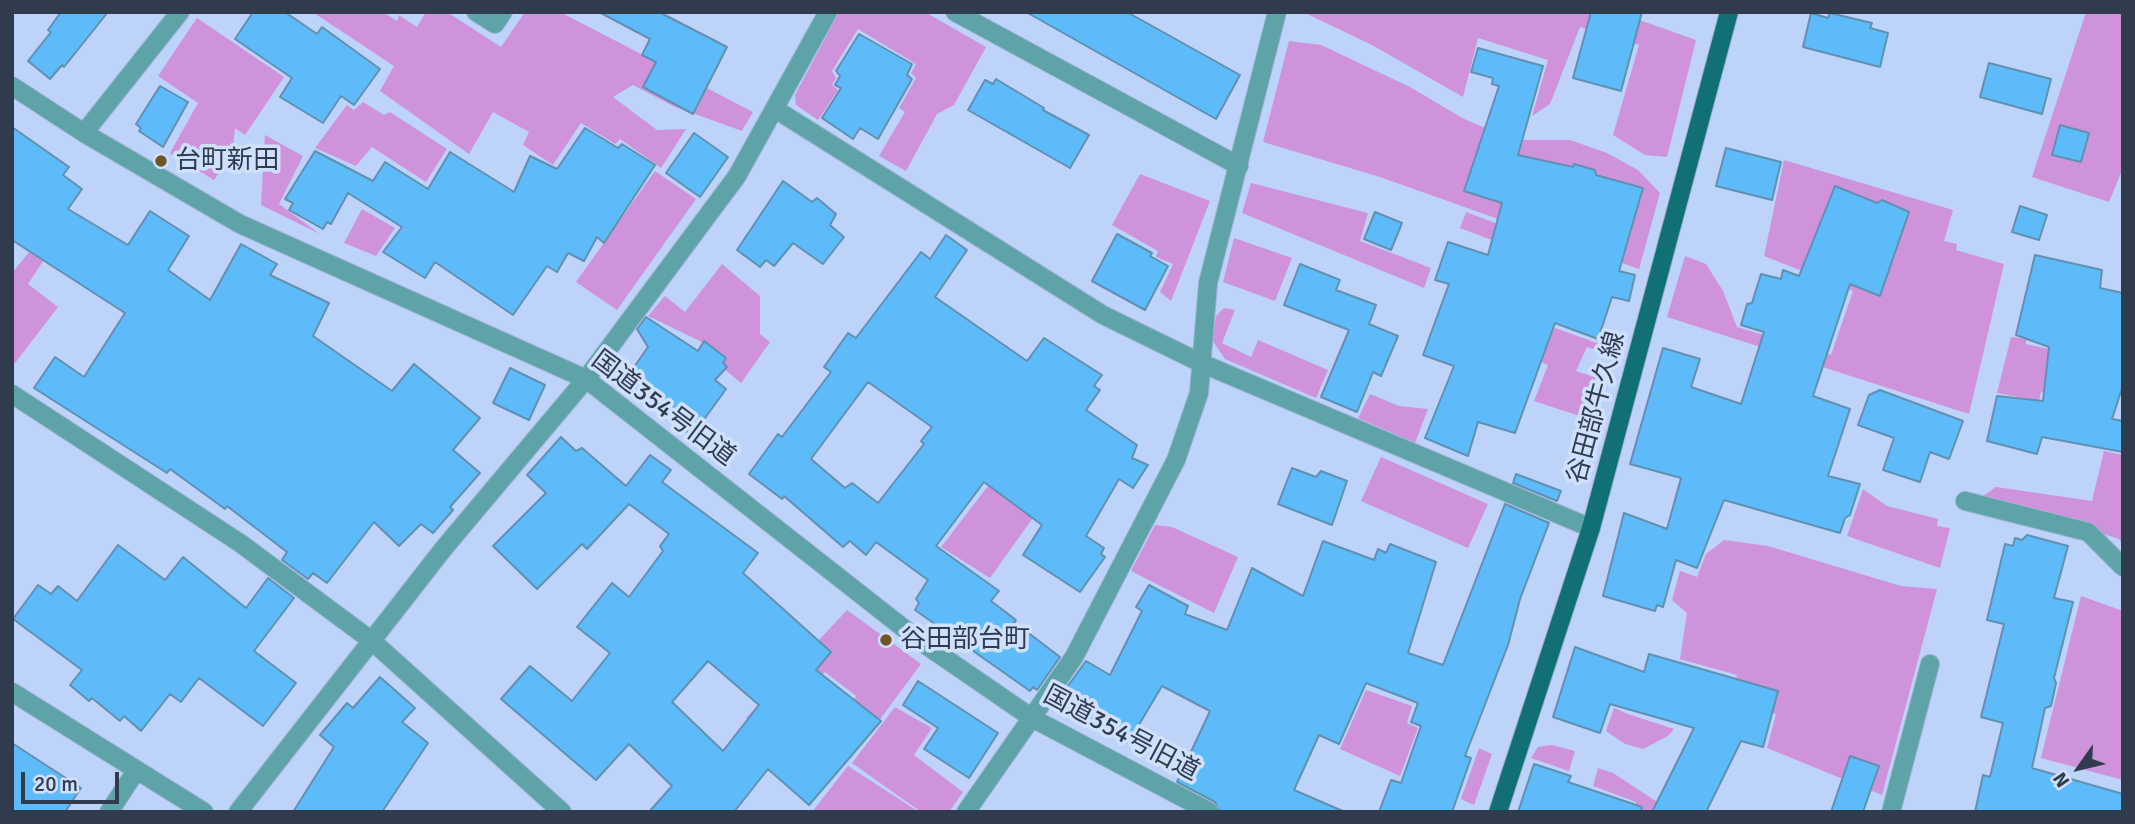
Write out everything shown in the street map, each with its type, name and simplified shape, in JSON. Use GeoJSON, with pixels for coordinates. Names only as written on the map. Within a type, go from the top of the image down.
{"type":"FeatureCollection","features":[{"type":"Feature","properties":{"kind":"main road","name":"谷田部牛久線"},"geometry":{"type":"LineString","coordinates":[[1498,812],[1591,528],[1729,12]]}},
{"type":"Feature","properties":{"kind":"street"},"geometry":{"type":"LineString","coordinates":[[84,133],[180,12]]}},
{"type":"Feature","properties":{"kind":"street"},"geometry":{"type":"LineString","coordinates":[[476,12],[495,24],[503,12]]}},
{"type":"Feature","properties":{"kind":"street"},"geometry":{"type":"LineString","coordinates":[[238,812],[444,548],[586,379],[737,176],[828,12]]}},
{"type":"Feature","properties":{"kind":"street"},"geometry":{"type":"LineString","coordinates":[[955,12],[1239,166]]}},
{"type":"Feature","properties":{"kind":"street"},"geometry":{"type":"LineString","coordinates":[[966,812],[1074,657],[1176,460],[1199,393],[1208,283],[1277,12]]}},
{"type":"Feature","properties":{"kind":"street","name":"国道354号旧道"},"geometry":{"type":"LineString","coordinates":[[12,86],[84,133],[240,224],[586,379],[920,640],[1032,718],[1210,812]]}},
{"type":"Feature","properties":{"kind":"street"},"geometry":{"type":"LineString","coordinates":[[775,109],[1103,315],[1201,363],[1591,528]]}},
{"type":"Feature","properties":{"kind":"street"},"geometry":{"type":"LineString","coordinates":[[12,394],[240,543],[372,641],[562,812]]}},
{"type":"Feature","properties":{"kind":"street"},"geometry":{"type":"LineString","coordinates":[[1965,501],[2088,532],[2123,567]]}},
{"type":"Feature","properties":{"kind":"street"},"geometry":{"type":"LineString","coordinates":[[1891,812],[1930,664]]}},
{"type":"Feature","properties":{"kind":"street"},"geometry":{"type":"LineString","coordinates":[[12,692],[204,812]]}},
{"type":"Feature","properties":{"kind":"street"},"geometry":{"type":"LineString","coordinates":[[109,812],[136,771]]}},
{"type":"Feature","properties":{"kind":"shaded area"},"geometry":{"type":"Polygon","coordinates":[[[383,12],[397,21],[399,15],[417,27],[426,12],[447,12],[501,47],[525,12],[560,12],[753,112],[742,131],[673,106],[633,85],[613,97],[657,130],[686,129],[661,168],[620,139],[615,144],[581,123],[553,165],[523,145],[529,132],[493,112],[469,154],[380,91],[394,66],[314,13],[383,12]]]}},
{"type":"Feature","properties":{"kind":"shaded area"},"geometry":{"type":"Polygon","coordinates":[[[839,12],[925,12],[986,47],[954,105],[937,114],[906,171],[879,156],[905,112],[899,108],[916,78],[911,73],[916,64],[858,29],[832,71],[836,78],[832,85],[838,90],[818,120],[796,105],[795,95],[839,12]]]}},
{"type":"Feature","properties":{"kind":"shaded area"},"geometry":{"type":"Polygon","coordinates":[[[1303,12],[1617,12],[1696,40],[1667,157],[1645,155],[1613,135],[1639,45],[1580,27],[1550,104],[1532,116],[1548,60],[1478,38],[1463,97],[1372,45],[1303,12]]]}},
{"type":"Feature","properties":{"kind":"shaded area"},"geometry":{"type":"Polygon","coordinates":[[[2086,12],[2123,12],[2123,168],[2109,202],[2032,177],[2086,12]]]}},
{"type":"Feature","properties":{"kind":"shaded area"},"geometry":{"type":"Polygon","coordinates":[[[197,18],[284,77],[245,135],[235,128],[232,155],[214,180],[170,153],[198,103],[158,76],[197,18]]]}},
{"type":"Feature","properties":{"kind":"shaded area"},"geometry":{"type":"Polygon","coordinates":[[[1289,41],[1321,45],[1410,87],[1464,119],[1499,134],[1524,140],[1570,140],[1607,153],[1638,170],[1660,193],[1639,269],[1380,177],[1263,142],[1289,41]]]}},
{"type":"Feature","properties":{"kind":"shaded area"},"geometry":{"type":"Polygon","coordinates":[[[363,102],[384,115],[390,112],[447,149],[426,182],[372,147],[356,166],[315,148],[347,105],[354,110],[363,102]]]}},
{"type":"Feature","properties":{"kind":"shaded area"},"geometry":{"type":"Polygon","coordinates":[[[265,135],[303,156],[279,204],[320,234],[261,205],[265,135]]]}},
{"type":"Feature","properties":{"kind":"shaded area"},"geometry":{"type":"Polygon","coordinates":[[[1784,160],[1953,210],[1944,241],[1957,244],[1956,250],[2004,264],[1969,414],[1667,317],[1685,256],[1706,264],[1723,291],[1737,327],[1831,355],[1853,291],[1764,256],[1784,160]]]}},
{"type":"Feature","properties":{"kind":"shaded area"},"geometry":{"type":"Polygon","coordinates":[[[655,171],[696,199],[617,310],[576,282],[655,171]]]}},
{"type":"Feature","properties":{"kind":"shaded area"},"geometry":{"type":"Polygon","coordinates":[[[1140,174],[1210,201],[1171,301],[1160,292],[1173,264],[1156,257],[1158,251],[1112,225],[1140,174]]]}},
{"type":"Feature","properties":{"kind":"shaded area"},"geometry":{"type":"Polygon","coordinates":[[[1251,183],[1368,213],[1360,241],[1431,268],[1424,288],[1242,213],[1251,183]]]}},
{"type":"Feature","properties":{"kind":"shaded area"},"geometry":{"type":"Polygon","coordinates":[[[362,209],[395,228],[376,256],[344,243],[362,209]]]}},
{"type":"Feature","properties":{"kind":"shaded area"},"geometry":{"type":"Polygon","coordinates":[[[1466,212],[1503,226],[1497,242],[1460,228],[1466,212]]]}},
{"type":"Feature","properties":{"kind":"shaded area"},"geometry":{"type":"Polygon","coordinates":[[[53,223],[63,231],[28,284],[58,307],[12,367],[12,273],[53,223]]]}},
{"type":"Feature","properties":{"kind":"shaded area"},"geometry":{"type":"Polygon","coordinates":[[[1234,238],[1292,258],[1275,301],[1223,282],[1234,238]]]}},
{"type":"Feature","properties":{"kind":"shaded area"},"geometry":{"type":"Polygon","coordinates":[[[722,264],[760,296],[760,334],[770,342],[741,383],[724,369],[704,343],[648,316],[665,296],[685,312],[722,264]]]}},
{"type":"Feature","properties":{"kind":"shaded area"},"geometry":{"type":"Polygon","coordinates":[[[1450,290],[1616,350],[1614,356],[1587,347],[1576,371],[1606,381],[1595,421],[1534,401],[1548,365],[1520,353],[1450,290]]]}},
{"type":"Feature","properties":{"kind":"shaded area"},"geometry":{"type":"Polygon","coordinates":[[[1224,308],[1235,310],[1222,343],[1251,357],[1258,340],[1328,370],[1316,398],[1225,359],[1212,340],[1216,316],[1224,308]]]}},
{"type":"Feature","properties":{"kind":"shaded area"},"geometry":{"type":"Polygon","coordinates":[[[2011,337],[2026,339],[2026,344],[2087,357],[2047,393],[2041,392],[2039,401],[1997,393],[2011,337]]]}},
{"type":"Feature","properties":{"kind":"shaded area"},"geometry":{"type":"Polygon","coordinates":[[[1370,394],[1399,406],[1428,409],[1415,443],[1358,418],[1370,394]]]}},
{"type":"Feature","properties":{"kind":"shaded area"},"geometry":{"type":"Polygon","coordinates":[[[2104,451],[2123,455],[2123,544],[2119,539],[1983,496],[1996,487],[2092,501],[2104,451]]]}},
{"type":"Feature","properties":{"kind":"shaded area"},"geometry":{"type":"Polygon","coordinates":[[[1381,457],[1488,504],[1468,548],[1361,501],[1381,457]]]}},
{"type":"Feature","properties":{"kind":"shaded area"},"geometry":{"type":"Polygon","coordinates":[[[992,481],[1035,515],[990,578],[941,547],[992,481]]]}},
{"type":"Feature","properties":{"kind":"shaded area"},"geometry":{"type":"Polygon","coordinates":[[[1863,489],[1887,506],[1938,519],[1937,526],[1950,528],[1940,568],[1847,536],[1863,489]]]}},
{"type":"Feature","properties":{"kind":"shaded area"},"geometry":{"type":"Polygon","coordinates":[[[1155,525],[1172,527],[1238,557],[1214,613],[1131,571],[1155,525]]]}},
{"type":"Feature","properties":{"kind":"shaded area"},"geometry":{"type":"Polygon","coordinates":[[[1724,540],[1768,546],[1901,586],[1937,589],[1882,795],[1767,748],[1776,714],[1729,700],[1737,675],[1680,659],[1687,613],[1672,600],[1680,571],[1697,577],[1706,554],[1724,540]]]}},
{"type":"Feature","properties":{"kind":"shaded area"},"geometry":{"type":"Polygon","coordinates":[[[2081,596],[2123,611],[2123,780],[2041,758],[2081,596]]]}},
{"type":"Feature","properties":{"kind":"shaded area"},"geometry":{"type":"Polygon","coordinates":[[[847,610],[921,664],[878,722],[853,702],[856,696],[825,672],[762,732],[746,718],[847,610]]]}},
{"type":"Feature","properties":{"kind":"shaded area"},"geometry":{"type":"Polygon","coordinates":[[[1366,690],[1412,706],[1407,723],[1418,728],[1400,776],[1340,749],[1366,690]]]}},
{"type":"Feature","properties":{"kind":"shaded area"},"geometry":{"type":"Polygon","coordinates":[[[895,707],[932,728],[914,755],[963,792],[949,812],[921,812],[852,763],[895,707]]]}},
{"type":"Feature","properties":{"kind":"shaded area"},"geometry":{"type":"Polygon","coordinates":[[[1614,708],[1674,729],[1668,736],[1643,749],[1625,744],[1606,731],[1614,708]]]}},
{"type":"Feature","properties":{"kind":"shaded area"},"geometry":{"type":"Polygon","coordinates":[[[1552,745],[1575,751],[1569,771],[1531,758],[1538,747],[1552,745]]]}},
{"type":"Feature","properties":{"kind":"shaded area"},"geometry":{"type":"Polygon","coordinates":[[[1479,748],[1492,754],[1474,805],[1461,799],[1479,748]]]}},
{"type":"Feature","properties":{"kind":"shaded area"},"geometry":{"type":"Polygon","coordinates":[[[848,766],[919,812],[812,812],[848,766]]]}},
{"type":"Feature","properties":{"kind":"shaded area"},"geometry":{"type":"Polygon","coordinates":[[[1598,768],[1613,773],[1665,807],[1663,812],[1634,812],[1636,802],[1593,786],[1598,768]]]}},
{"type":"Feature","properties":{"kind":"building"},"geometry":{"type":"Polygon","coordinates":[[[61,12],[108,12],[64,67],[62,65],[50,79],[28,61],[51,32],[48,30],[61,12]]]}},
{"type":"Feature","properties":{"kind":"building"},"geometry":{"type":"Polygon","coordinates":[[[253,12],[285,12],[317,34],[322,27],[380,69],[354,105],[341,96],[323,123],[280,97],[292,78],[235,39],[253,12]]]}},
{"type":"Feature","properties":{"kind":"building"},"geometry":{"type":"Polygon","coordinates":[[[599,12],[659,12],[727,47],[693,114],[643,87],[656,62],[642,55],[650,39],[599,12]]]}},
{"type":"Feature","properties":{"kind":"building"},"geometry":{"type":"Polygon","coordinates":[[[1026,12],[1127,12],[1240,75],[1216,119],[1026,12]]]}},
{"type":"Feature","properties":{"kind":"building"},"geometry":{"type":"Polygon","coordinates":[[[1591,12],[1642,12],[1621,91],[1573,78],[1591,12]]]}},
{"type":"Feature","properties":{"kind":"building"},"geometry":{"type":"Polygon","coordinates":[[[1811,13],[1828,18],[1830,13],[1872,23],[1870,28],[1888,33],[1880,67],[1803,47],[1811,13]]]}},
{"type":"Feature","properties":{"kind":"building"},"geometry":{"type":"Polygon","coordinates":[[[859,34],[912,64],[907,75],[912,79],[878,139],[860,128],[853,139],[822,118],[841,88],[835,85],[840,76],[836,71],[859,34]]]}},
{"type":"Feature","properties":{"kind":"building"},"geometry":{"type":"Polygon","coordinates":[[[1478,48],[1543,66],[1518,155],[1573,167],[1574,164],[1595,170],[1596,175],[1643,188],[1619,271],[1635,275],[1629,301],[1612,297],[1598,339],[1555,323],[1515,433],[1478,422],[1468,456],[1425,438],[1454,366],[1423,355],[1449,284],[1435,280],[1448,242],[1488,255],[1502,203],[1464,191],[1499,86],[1492,84],[1493,78],[1471,72],[1478,48]]]}},
{"type":"Feature","properties":{"kind":"building"},"geometry":{"type":"Polygon","coordinates":[[[1989,63],[2051,79],[2042,114],[1980,97],[1989,63]]]}},
{"type":"Feature","properties":{"kind":"building"},"geometry":{"type":"Polygon","coordinates":[[[996,79],[1044,108],[1043,110],[1089,135],[1070,168],[968,110],[985,80],[993,84],[996,79]]]}},
{"type":"Feature","properties":{"kind":"building"},"geometry":{"type":"Polygon","coordinates":[[[160,86],[188,102],[163,147],[139,131],[141,128],[136,124],[160,86]]]}},
{"type":"Feature","properties":{"kind":"building"},"geometry":{"type":"Polygon","coordinates":[[[2060,125],[2089,133],[2081,162],[2052,155],[2060,125]]]}},
{"type":"Feature","properties":{"kind":"building"},"geometry":{"type":"Polygon","coordinates":[[[12,127],[69,167],[63,175],[82,189],[68,209],[128,245],[150,211],[189,236],[168,270],[210,300],[241,244],[277,264],[270,275],[329,303],[313,336],[392,391],[414,364],[480,418],[453,450],[480,473],[450,507],[453,510],[433,533],[421,524],[399,546],[374,522],[327,583],[313,573],[308,579],[282,560],[287,552],[227,506],[225,509],[170,469],[167,473],[34,388],[55,357],[84,377],[125,313],[12,240],[12,127]]]}},
{"type":"Feature","properties":{"kind":"building"},"geometry":{"type":"Polygon","coordinates":[[[585,128],[618,148],[622,144],[655,165],[604,243],[597,237],[584,261],[568,253],[557,272],[547,266],[513,315],[435,262],[425,278],[383,252],[402,227],[348,193],[331,224],[327,222],[323,229],[289,210],[293,203],[285,199],[315,151],[373,181],[385,162],[428,189],[450,152],[514,192],[530,156],[557,169],[585,128]]]}},
{"type":"Feature","properties":{"kind":"building"},"geometry":{"type":"Polygon","coordinates":[[[694,133],[728,157],[700,197],[666,173],[694,133]]]}},
{"type":"Feature","properties":{"kind":"building"},"geometry":{"type":"Polygon","coordinates":[[[1726,148],[1781,162],[1772,200],[1716,186],[1726,148]]]}},
{"type":"Feature","properties":{"kind":"building"},"geometry":{"type":"Polygon","coordinates":[[[783,181],[812,202],[817,198],[836,214],[830,225],[844,237],[823,264],[793,243],[774,266],[766,260],[760,267],[737,250],[783,181]]]}},
{"type":"Feature","properties":{"kind":"building"},"geometry":{"type":"Polygon","coordinates":[[[1835,186],[1877,203],[1882,200],[1909,212],[1880,296],[1850,284],[1813,396],[1850,409],[1828,476],[1860,484],[1850,515],[1845,518],[1840,533],[1724,500],[1697,568],[1676,560],[1663,607],[1657,605],[1655,611],[1603,596],[1624,513],[1667,529],[1681,478],[1630,464],[1663,348],[1700,359],[1691,387],[1741,404],[1764,332],[1741,325],[1747,304],[1752,303],[1761,274],[1781,279],[1783,270],[1799,276],[1835,186]]]}},
{"type":"Feature","properties":{"kind":"building"},"geometry":{"type":"Polygon","coordinates":[[[2020,206],[2047,215],[2039,240],[2012,232],[2020,206]]]}},
{"type":"Feature","properties":{"kind":"building"},"geometry":{"type":"Polygon","coordinates":[[[1375,212],[1402,223],[1391,250],[1364,239],[1375,212]]]}},
{"type":"Feature","properties":{"kind":"building"},"geometry":{"type":"Polygon","coordinates":[[[1117,234],[1152,253],[1150,256],[1168,266],[1145,310],[1092,281],[1117,234]]]}},
{"type":"Feature","properties":{"kind":"building"},"geometry":{"type":"Polygon","coordinates":[[[946,235],[967,250],[935,297],[1027,361],[1044,338],[1102,375],[1094,386],[1100,390],[1086,410],[1137,445],[1132,458],[1148,465],[1133,488],[1119,479],[1086,536],[1104,548],[1101,554],[1105,557],[1080,592],[1023,555],[1042,525],[984,482],[936,546],[999,591],[991,601],[1060,657],[1037,690],[1033,687],[1030,691],[915,610],[919,603],[916,599],[928,580],[876,542],[866,555],[850,541],[843,547],[784,496],[782,499],[749,474],[778,434],[782,437],[831,372],[824,367],[848,333],[856,338],[921,252],[930,259],[946,235]],[[868,382],[811,459],[845,488],[852,483],[878,503],[924,444],[921,441],[932,427],[868,382]]]}},
{"type":"Feature","properties":{"kind":"building"},"geometry":{"type":"Polygon","coordinates":[[[2035,255],[2102,270],[2100,288],[2123,293],[2123,385],[2112,419],[2123,421],[2123,452],[2042,437],[2037,454],[1987,441],[1997,396],[2043,401],[2049,347],[2016,335],[2035,255]]]}},
{"type":"Feature","properties":{"kind":"building"},"geometry":{"type":"Polygon","coordinates":[[[1300,264],[1340,280],[1336,290],[1376,305],[1369,324],[1398,336],[1381,376],[1373,372],[1357,412],[1321,397],[1349,330],[1284,305],[1300,264]]]}},
{"type":"Feature","properties":{"kind":"building"},"geometry":{"type":"Polygon","coordinates":[[[646,317],[698,351],[704,341],[726,358],[723,363],[727,367],[715,380],[726,389],[692,436],[631,388],[640,376],[632,370],[648,347],[637,329],[646,317]]]}},
{"type":"Feature","properties":{"kind":"building"},"geometry":{"type":"Polygon","coordinates":[[[510,368],[545,385],[529,420],[493,403],[510,368]]]}},
{"type":"Feature","properties":{"kind":"building"},"geometry":{"type":"Polygon","coordinates":[[[1880,390],[1963,421],[1949,459],[1930,452],[1920,482],[1883,470],[1894,438],[1858,425],[1869,395],[1880,390]]]}},
{"type":"Feature","properties":{"kind":"building"},"geometry":{"type":"Polygon","coordinates":[[[561,437],[576,451],[582,448],[626,486],[650,455],[671,470],[662,482],[758,553],[743,573],[831,652],[816,670],[881,721],[809,805],[768,769],[734,812],[649,812],[672,786],[629,744],[596,780],[501,699],[530,666],[572,701],[610,653],[577,627],[612,583],[629,597],[663,551],[660,546],[669,534],[629,504],[587,549],[582,544],[537,589],[493,546],[546,493],[527,475],[561,437]],[[708,661],[672,702],[723,751],[759,705],[708,661]]]}},
{"type":"Feature","properties":{"kind":"building"},"geometry":{"type":"Polygon","coordinates":[[[1292,468],[1316,477],[1321,471],[1347,481],[1332,525],[1278,504],[1292,468]]]}},
{"type":"Feature","properties":{"kind":"building"},"geometry":{"type":"Polygon","coordinates":[[[1516,474],[1561,491],[1557,501],[1513,483],[1516,474]]]}},
{"type":"Feature","properties":{"kind":"building"},"geometry":{"type":"Polygon","coordinates":[[[1505,504],[1549,523],[1520,599],[1508,645],[1465,756],[1471,758],[1452,812],[1379,812],[1391,780],[1401,783],[1421,726],[1411,722],[1418,703],[1366,683],[1339,744],[1319,735],[1294,790],[1345,812],[1221,812],[1215,802],[1177,782],[1210,711],[1162,686],[1128,743],[1057,701],[1086,661],[1110,675],[1142,611],[1136,607],[1149,585],[1188,606],[1185,614],[1227,630],[1252,568],[1303,596],[1323,541],[1374,560],[1378,549],[1386,553],[1390,544],[1436,562],[1408,653],[1443,665],[1505,504]]]}},
{"type":"Feature","properties":{"kind":"building"},"geometry":{"type":"Polygon","coordinates":[[[2027,535],[2068,546],[2054,598],[2073,602],[2054,678],[2056,683],[2051,706],[2045,708],[2032,768],[2123,794],[2123,812],[1975,812],[1983,775],[1990,777],[2003,723],[1981,717],[2004,624],[1987,620],[2005,544],[2013,546],[2015,538],[2022,540],[2027,535]]]}},
{"type":"Feature","properties":{"kind":"building"},"geometry":{"type":"Polygon","coordinates":[[[118,545],[165,580],[183,557],[246,608],[268,578],[294,598],[254,651],[296,683],[263,726],[199,678],[181,702],[170,694],[141,731],[124,716],[120,721],[92,698],[89,701],[70,685],[82,670],[13,619],[38,585],[51,594],[58,586],[77,601],[118,545]]]}},
{"type":"Feature","properties":{"kind":"building"},"geometry":{"type":"Polygon","coordinates":[[[1575,647],[1644,672],[1649,654],[1778,691],[1763,747],[1741,741],[1706,812],[1652,812],[1694,728],[1610,704],[1600,733],[1553,717],[1575,647]]]}},
{"type":"Feature","properties":{"kind":"building"},"geometry":{"type":"Polygon","coordinates":[[[380,677],[415,708],[402,722],[428,743],[382,812],[293,812],[334,747],[320,735],[347,703],[353,708],[380,677]]]}},
{"type":"Feature","properties":{"kind":"building"},"geometry":{"type":"Polygon","coordinates":[[[918,681],[998,733],[969,778],[924,749],[938,728],[903,705],[918,681]]]}},
{"type":"Feature","properties":{"kind":"building"},"geometry":{"type":"Polygon","coordinates":[[[12,743],[81,788],[65,812],[12,812],[12,743]]]}},
{"type":"Feature","properties":{"kind":"building"},"geometry":{"type":"Polygon","coordinates":[[[1850,756],[1879,766],[1863,812],[1831,812],[1850,756]]]}},
{"type":"Feature","properties":{"kind":"building"},"geometry":{"type":"Polygon","coordinates":[[[1534,764],[1571,776],[1568,782],[1642,807],[1641,812],[1518,812],[1534,764]]]}},
{"type":"Feature","properties":{"kind":"place","name":"台町新田"},"geometry":{"type":"Point","coordinates":[161,161]}},
{"type":"Feature","properties":{"kind":"place","name":"谷田部台町"},"geometry":{"type":"Point","coordinates":[886,640]}}]}
